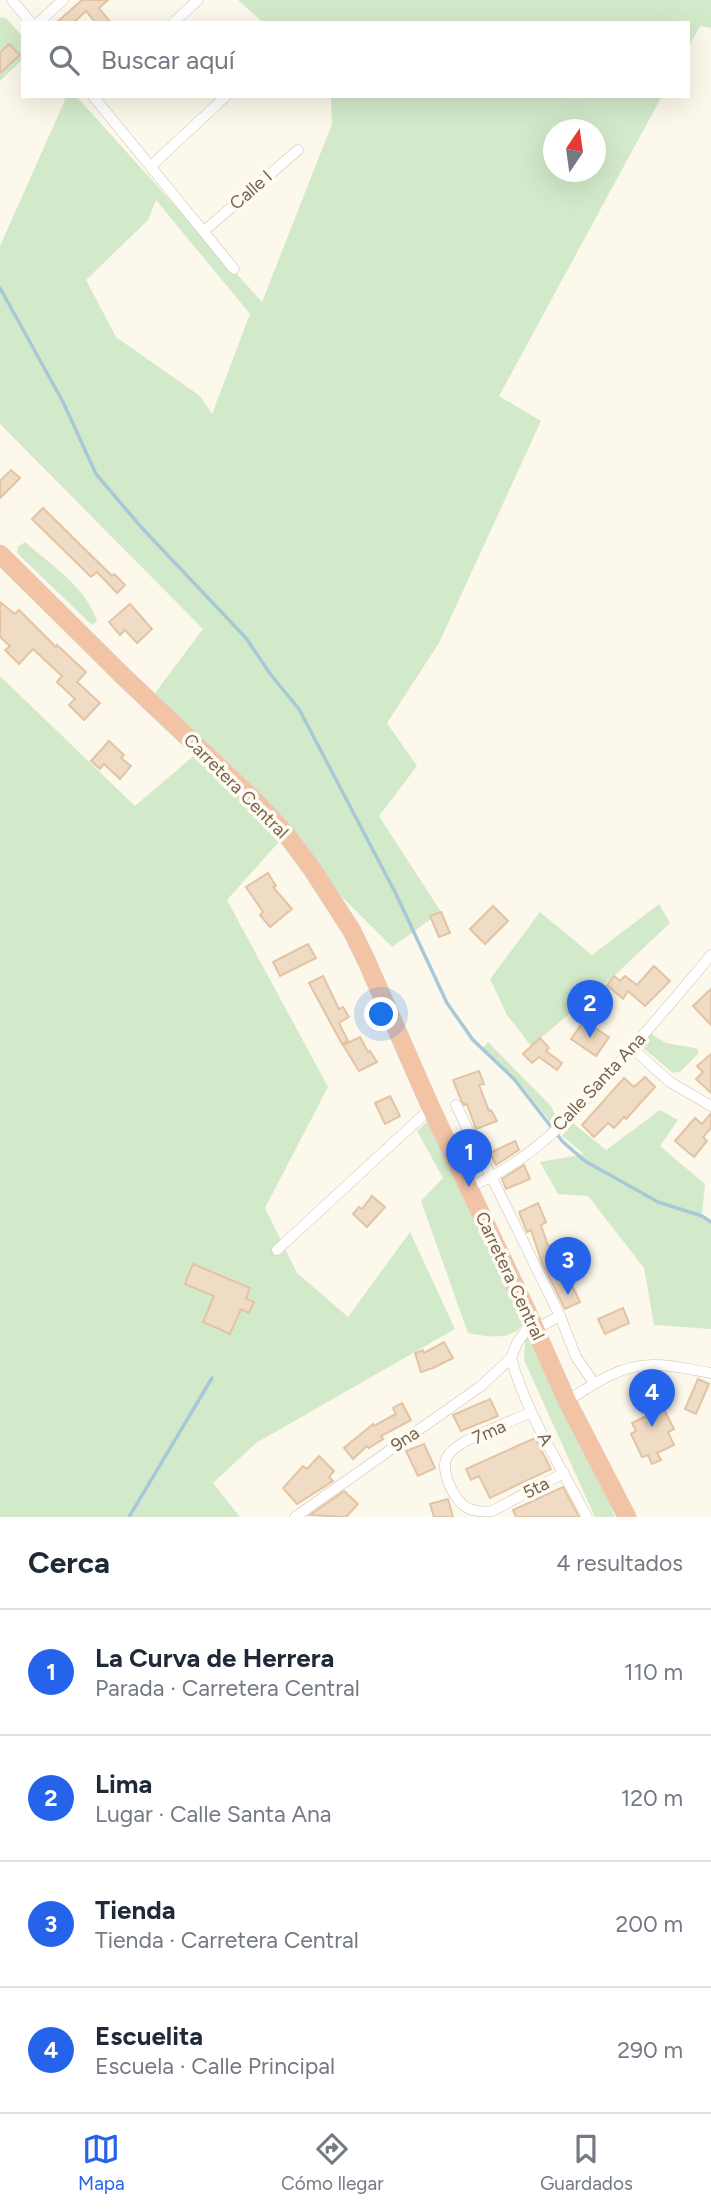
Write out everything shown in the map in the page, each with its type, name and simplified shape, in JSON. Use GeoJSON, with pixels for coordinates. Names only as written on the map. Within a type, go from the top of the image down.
{"type":"FeatureCollection","features":[{"type":"Feature","properties":{"kind":"highway","name":"Carretera Central"},"geometry":{"type":"LineString","coordinates":[[0,554],[286,834],[352,931],[567,1401],[627,1517]]}},
{"type":"Feature","properties":{"kind":"street"},"geometry":{"type":"LineString","coordinates":[[12,0],[29,21]]}},
{"type":"Feature","properties":{"kind":"street"},"geometry":{"type":"LineString","coordinates":[[40,21],[63,0]]}},
{"type":"Feature","properties":{"kind":"street"},"geometry":{"type":"LineString","coordinates":[[175,21],[198,0]]}},
{"type":"Feature","properties":{"kind":"street"},"geometry":{"type":"LineString","coordinates":[[95,98],[234,269]]}},
{"type":"Feature","properties":{"kind":"street"},"geometry":{"type":"LineString","coordinates":[[151,166],[224,98]]}},
{"type":"Feature","properties":{"kind":"street","name":"Calle I"},"geometry":{"type":"LineString","coordinates":[[204,231],[298,150]]}},
{"type":"Feature","properties":{"kind":"street","name":"Calle Santa Ana"},"geometry":{"type":"LineString","coordinates":[[469,1187],[491,1178],[523,1158],[564,1123],[711,955]]}},
{"type":"Feature","properties":{"kind":"street"},"geometry":{"type":"LineString","coordinates":[[632,1048],[670,1082],[711,1105]]}},
{"type":"Feature","properties":{"kind":"street"},"geometry":{"type":"LineString","coordinates":[[456,1105],[560,1317],[576,1357],[593,1384]]}},
{"type":"Feature","properties":{"kind":"street"},"geometry":{"type":"LineString","coordinates":[[277,1250],[431,1108]]}},
{"type":"Feature","properties":{"kind":"street"},"geometry":{"type":"LineString","coordinates":[[534,1326],[560,1317]]}},
{"type":"Feature","properties":{"kind":"street","name":"9na"},"geometry":{"type":"LineString","coordinates":[[295,1517],[481,1386],[511,1357],[517,1343],[534,1326]]}},
{"type":"Feature","properties":{"kind":"street","name":"A"},"geometry":{"type":"LineString","coordinates":[[511,1357],[518,1383],[531,1412],[587,1517]]}},
{"type":"Feature","properties":{"kind":"street"},"geometry":{"type":"LineString","coordinates":[[567,1401],[593,1384],[627,1369],[650,1365],[711,1373]]}},
{"type":"Feature","properties":{"kind":"street","name":"7ma"},"geometry":{"type":"LineString","coordinates":[[469,1510],[453,1492],[447,1476],[445,1463],[448,1454],[472,1438],[531,1412]]}},
{"type":"Feature","properties":{"kind":"street","name":"5ta"},"geometry":{"type":"LineString","coordinates":[[469,1510],[479,1513],[492,1511],[564,1473]]}},
{"type":"Feature","properties":{"kind":"green space"},"geometry":{"type":"Polygon","coordinates":[[[238,0],[711,0],[711,28],[700,26],[690,44],[690,21],[262,21],[238,0]]]}},
{"type":"Feature","properties":{"kind":"green space"},"geometry":{"type":"Polygon","coordinates":[[[0,17],[6,18],[21,35],[21,61],[0,81],[0,17]]]}},
{"type":"Feature","properties":{"kind":"green space"},"geometry":{"type":"Polygon","coordinates":[[[64,98],[78,98],[262,302],[332,124],[331,98],[661,98],[499,396],[541,421],[439,643],[387,723],[417,766],[379,816],[441,912],[392,947],[343,898],[286,834],[227,900],[328,1087],[265,1208],[297,1273],[348,1317],[410,1232],[455,1329],[256,1443],[213,1483],[240,1517],[0,1517],[0,676],[135,806],[198,752],[149,701],[203,629],[0,424],[0,246],[65,100],[64,98]],[[156,200],[148,220],[86,280],[116,337],[200,396],[212,414],[250,314],[156,200]]]}},
{"type":"Feature","properties":{"kind":"green space"},"geometry":{"type":"Polygon","coordinates":[[[25,542],[76,587],[97,621],[92,625],[17,553],[18,547],[25,542]]]}},
{"type":"Feature","properties":{"kind":"green space"},"geometry":{"type":"Polygon","coordinates":[[[659,904],[670,923],[614,976],[531,1046],[507,1015],[490,979],[540,912],[592,955],[659,904]]]}},
{"type":"Feature","properties":{"kind":"green space"},"geometry":{"type":"Polygon","coordinates":[[[650,1033],[666,1043],[695,1048],[698,1054],[681,1071],[673,1073],[642,1047],[650,1033]]]}},
{"type":"Feature","properties":{"kind":"green space"},"geometry":{"type":"Polygon","coordinates":[[[488,1042],[551,1106],[558,1120],[554,1126],[515,1078],[483,1048],[488,1042]]]}},
{"type":"Feature","properties":{"kind":"green space"},"geometry":{"type":"Polygon","coordinates":[[[660,1110],[678,1120],[660,1146],[705,1184],[702,1215],[711,1222],[711,1329],[654,1325],[644,1268],[588,1196],[558,1194],[540,1162],[584,1154],[562,1136],[573,1123],[606,1150],[660,1110]]]}},
{"type":"Feature","properties":{"kind":"green space"},"geometry":{"type":"Polygon","coordinates":[[[429,1120],[526,1321],[507,1335],[468,1333],[421,1201],[443,1178],[417,1131],[429,1120]]]}},
{"type":"Feature","properties":{"kind":"green space"},"geometry":{"type":"Polygon","coordinates":[[[529,1335],[615,1517],[595,1517],[524,1360],[525,1340],[529,1335]]]}},
{"type":"Feature","properties":{"kind":"building"},"geometry":{"type":"Polygon","coordinates":[[[82,0],[108,0],[99,8],[109,21],[94,21],[86,11],[75,21],[58,21],[82,0]]]}},
{"type":"Feature","properties":{"kind":"building"},"geometry":{"type":"Polygon","coordinates":[[[9,44],[20,55],[0,73],[0,53],[9,44]]]}},
{"type":"Feature","properties":{"kind":"building"},"geometry":{"type":"Polygon","coordinates":[[[11,470],[20,478],[0,498],[0,481],[11,470]]]}},
{"type":"Feature","properties":{"kind":"building"},"geometry":{"type":"Polygon","coordinates":[[[43,508],[112,576],[114,574],[125,585],[117,593],[97,572],[91,577],[32,519],[43,508]]]}},
{"type":"Feature","properties":{"kind":"building"},"geometry":{"type":"Polygon","coordinates":[[[0,602],[15,614],[19,610],[86,672],[77,682],[100,703],[84,720],[69,705],[75,699],[57,682],[62,676],[33,649],[19,664],[5,650],[10,646],[0,637],[0,602]]]}},
{"type":"Feature","properties":{"kind":"building"},"geometry":{"type":"Polygon","coordinates":[[[130,604],[152,629],[137,643],[125,630],[120,635],[109,622],[130,604]]]}},
{"type":"Feature","properties":{"kind":"building"},"geometry":{"type":"Polygon","coordinates":[[[109,741],[124,755],[121,758],[131,766],[120,779],[104,764],[100,769],[91,761],[109,741]]]}},
{"type":"Feature","properties":{"kind":"building"},"geometry":{"type":"Polygon","coordinates":[[[268,873],[276,886],[273,887],[292,909],[270,927],[260,915],[263,912],[246,887],[268,873]]]}},
{"type":"Feature","properties":{"kind":"building"},"geometry":{"type":"Polygon","coordinates":[[[493,906],[508,921],[485,944],[470,929],[493,906]]]}},
{"type":"Feature","properties":{"kind":"building"},"geometry":{"type":"Polygon","coordinates":[[[441,912],[450,933],[439,937],[430,916],[441,912]]]}},
{"type":"Feature","properties":{"kind":"building"},"geometry":{"type":"Polygon","coordinates":[[[308,944],[316,958],[280,976],[273,962],[308,944]]]}},
{"type":"Feature","properties":{"kind":"building"},"geometry":{"type":"Polygon","coordinates":[[[654,966],[670,981],[645,1006],[628,991],[623,999],[607,985],[614,976],[620,981],[625,976],[637,985],[654,966]]]}},
{"type":"Feature","properties":{"kind":"building"},"geometry":{"type":"Polygon","coordinates":[[[323,976],[339,1009],[343,1007],[349,1017],[339,1023],[348,1041],[342,1044],[309,983],[323,976]]]}},
{"type":"Feature","properties":{"kind":"building"},"geometry":{"type":"Polygon","coordinates":[[[711,989],[711,1025],[693,1006],[711,989]]]}},
{"type":"Feature","properties":{"kind":"building"},"geometry":{"type":"Polygon","coordinates":[[[584,1021],[609,1037],[596,1056],[571,1039],[584,1021]]]}},
{"type":"Feature","properties":{"kind":"building"},"geometry":{"type":"Polygon","coordinates":[[[360,1037],[377,1062],[359,1071],[343,1045],[360,1037]]]}},
{"type":"Feature","properties":{"kind":"building"},"geometry":{"type":"Polygon","coordinates":[[[540,1038],[549,1048],[546,1051],[562,1063],[557,1070],[539,1057],[532,1063],[523,1054],[540,1038]]]}},
{"type":"Feature","properties":{"kind":"building"},"geometry":{"type":"Polygon","coordinates":[[[711,1054],[711,1093],[696,1079],[703,1072],[697,1066],[711,1054]]]}},
{"type":"Feature","properties":{"kind":"building"},"geometry":{"type":"Polygon","coordinates":[[[479,1071],[484,1084],[479,1085],[489,1111],[491,1110],[497,1121],[476,1129],[467,1104],[464,1105],[461,1100],[453,1080],[479,1071]]]}},
{"type":"Feature","properties":{"kind":"building"},"geometry":{"type":"Polygon","coordinates":[[[645,1077],[655,1087],[626,1119],[624,1117],[614,1128],[608,1123],[594,1137],[582,1125],[624,1078],[634,1087],[645,1077]]]}},
{"type":"Feature","properties":{"kind":"building"},"geometry":{"type":"Polygon","coordinates":[[[390,1096],[400,1116],[385,1124],[375,1103],[390,1096]]]}},
{"type":"Feature","properties":{"kind":"building"},"geometry":{"type":"Polygon","coordinates":[[[711,1113],[711,1128],[703,1137],[707,1141],[694,1157],[675,1141],[695,1118],[702,1124],[711,1113]]]}},
{"type":"Feature","properties":{"kind":"building"},"geometry":{"type":"Polygon","coordinates":[[[515,1141],[519,1150],[496,1165],[490,1153],[515,1141]]]}},
{"type":"Feature","properties":{"kind":"building"},"geometry":{"type":"Polygon","coordinates":[[[524,1165],[530,1179],[506,1189],[502,1179],[524,1165]]]}},
{"type":"Feature","properties":{"kind":"building"},"geometry":{"type":"Polygon","coordinates":[[[372,1196],[385,1207],[367,1227],[353,1214],[359,1207],[362,1209],[372,1196]]]}},
{"type":"Feature","properties":{"kind":"building"},"geometry":{"type":"Polygon","coordinates":[[[538,1203],[546,1222],[541,1225],[548,1246],[555,1244],[564,1268],[568,1267],[573,1278],[569,1279],[580,1302],[565,1309],[542,1263],[531,1230],[527,1232],[519,1212],[538,1203]]]}},
{"type":"Feature","properties":{"kind":"building"},"geometry":{"type":"Polygon","coordinates":[[[193,1264],[250,1288],[246,1299],[254,1302],[249,1313],[241,1309],[230,1334],[203,1322],[214,1296],[185,1284],[193,1264]]]}},
{"type":"Feature","properties":{"kind":"building"},"geometry":{"type":"Polygon","coordinates":[[[623,1308],[629,1323],[605,1334],[598,1319],[623,1308]]]}},
{"type":"Feature","properties":{"kind":"building"},"geometry":{"type":"Polygon","coordinates":[[[444,1342],[453,1358],[421,1372],[415,1353],[423,1350],[424,1353],[444,1342]]]}},
{"type":"Feature","properties":{"kind":"building"},"geometry":{"type":"Polygon","coordinates":[[[698,1379],[709,1384],[696,1414],[685,1409],[698,1379]]]}},
{"type":"Feature","properties":{"kind":"building"},"geometry":{"type":"Polygon","coordinates":[[[490,1399],[498,1416],[461,1431],[453,1415],[490,1399]]]}},
{"type":"Feature","properties":{"kind":"building"},"geometry":{"type":"Polygon","coordinates":[[[402,1403],[411,1420],[381,1436],[383,1439],[369,1448],[367,1446],[353,1459],[344,1448],[373,1424],[374,1426],[396,1414],[393,1408],[402,1403]]]}},
{"type":"Feature","properties":{"kind":"building"},"geometry":{"type":"Polygon","coordinates":[[[663,1408],[674,1429],[668,1432],[674,1445],[657,1453],[661,1460],[652,1464],[648,1455],[642,1457],[631,1434],[636,1431],[632,1423],[663,1408]]]}},
{"type":"Feature","properties":{"kind":"building"},"geometry":{"type":"Polygon","coordinates":[[[535,1438],[551,1469],[490,1498],[479,1476],[471,1480],[466,1469],[535,1438]]]}},
{"type":"Feature","properties":{"kind":"building"},"geometry":{"type":"Polygon","coordinates":[[[424,1444],[435,1468],[418,1476],[406,1451],[424,1444]]]}},
{"type":"Feature","properties":{"kind":"building"},"geometry":{"type":"Polygon","coordinates":[[[319,1456],[334,1471],[329,1477],[333,1481],[297,1504],[283,1488],[303,1466],[307,1469],[319,1456]]]}},
{"type":"Feature","properties":{"kind":"building"},"geometry":{"type":"Polygon","coordinates":[[[563,1487],[579,1517],[516,1517],[513,1510],[563,1487]]]}},
{"type":"Feature","properties":{"kind":"building"},"geometry":{"type":"Polygon","coordinates":[[[344,1491],[358,1504],[346,1517],[310,1515],[344,1491]]]}},
{"type":"Feature","properties":{"kind":"building"},"geometry":{"type":"Polygon","coordinates":[[[448,1499],[453,1517],[434,1517],[430,1504],[448,1499]]]}},
{"type":"Feature","properties":{"kind":"waterway"},"geometry":{"type":"LineString","coordinates":[[0,288],[63,402],[96,474],[142,528],[246,638],[299,709],[396,894],[447,1003],[473,1040],[514,1079],[563,1142],[585,1161],[658,1202],[702,1216],[711,1222]]}},
{"type":"Feature","properties":{"kind":"waterway"},"geometry":{"type":"LineString","coordinates":[[129,1517],[212,1378]]}},
{"type":"Feature","properties":{"kind":"place","name":"Lima"},"geometry":{"type":"Point","coordinates":[590,1038]}},
{"type":"Feature","properties":{"kind":"place","name":"La Curva de Herrera"},"geometry":{"type":"Point","coordinates":[469,1187]}},
{"type":"Feature","properties":{"kind":"place","name":"Tienda"},"geometry":{"type":"Point","coordinates":[568,1295]}},
{"type":"Feature","properties":{"kind":"place","name":"Escuelita"},"geometry":{"type":"Point","coordinates":[652,1427]}}]}
